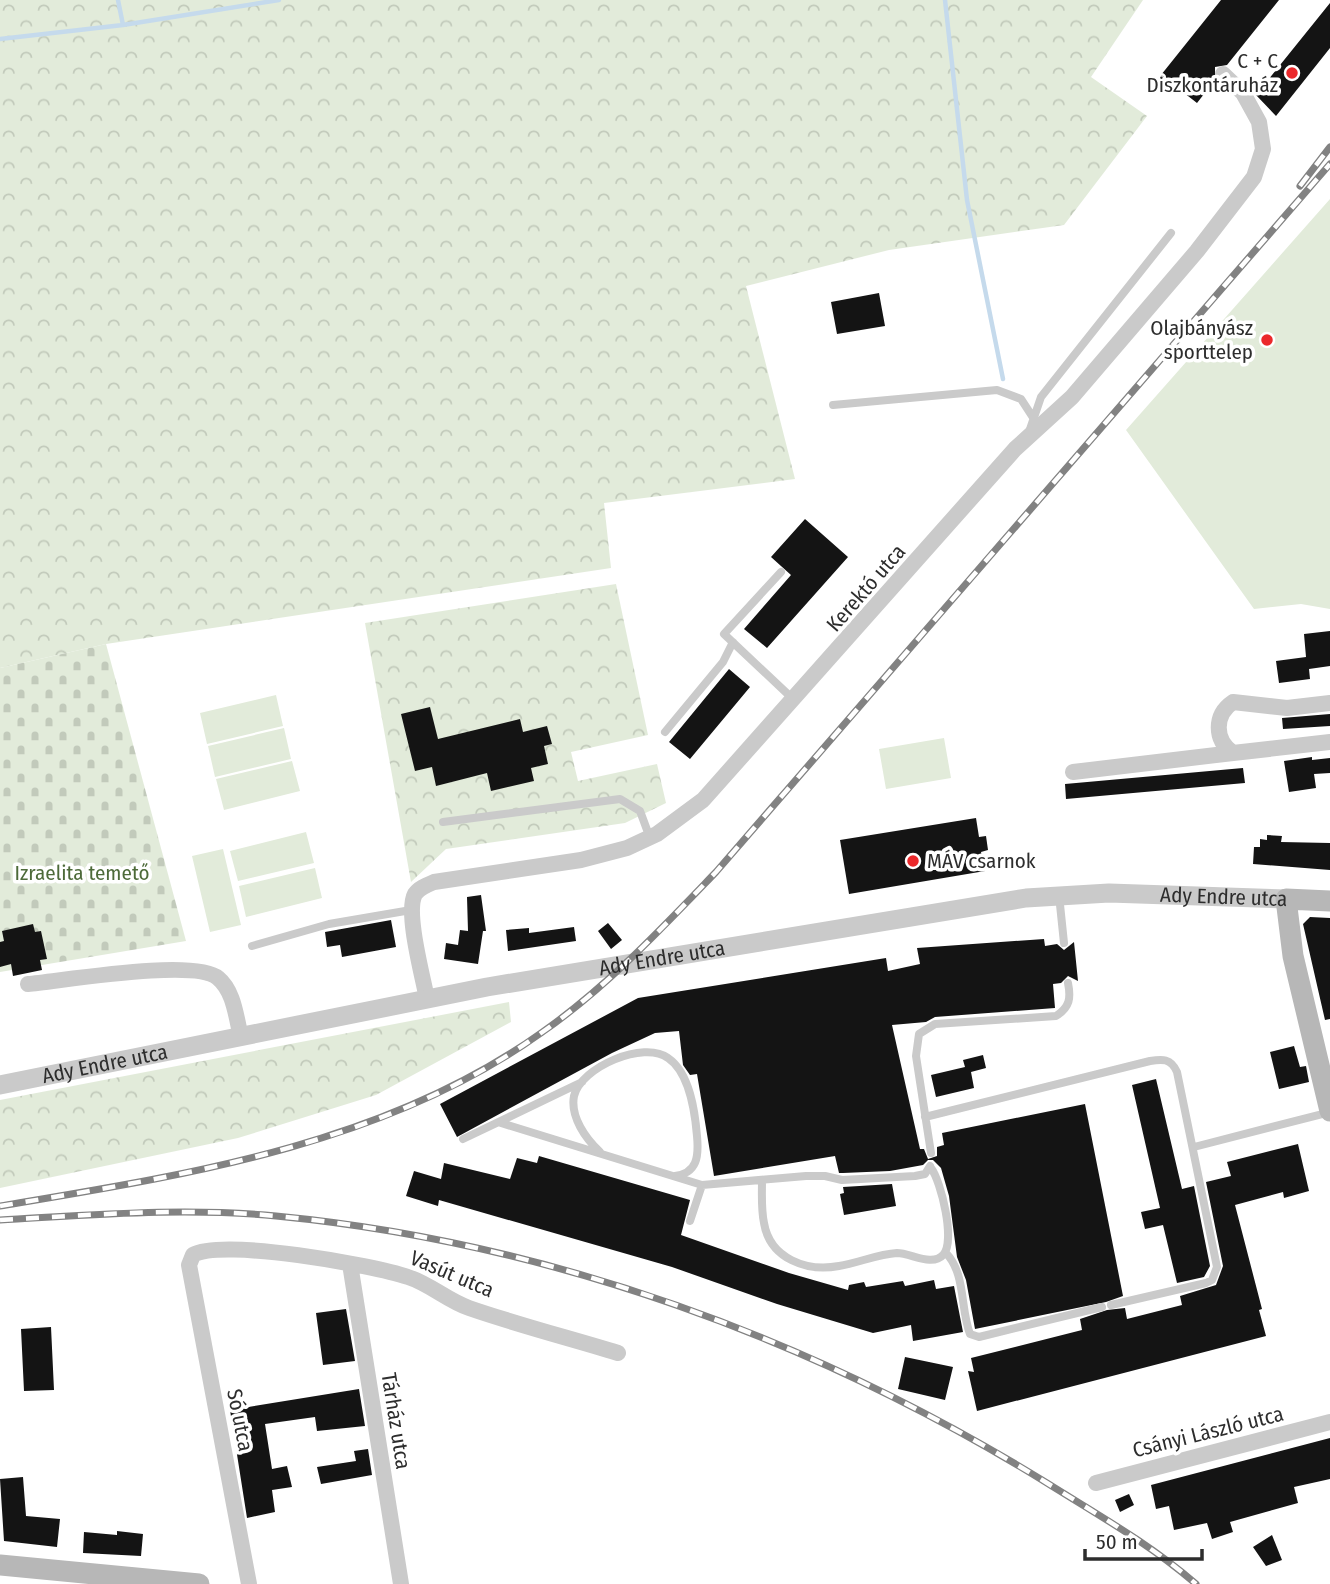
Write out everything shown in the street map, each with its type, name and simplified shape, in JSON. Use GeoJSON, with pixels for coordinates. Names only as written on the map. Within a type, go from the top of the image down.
{"type":"FeatureCollection","features":[{"type":"Feature","properties":{"kind":"main road","name":"Ady Endre utca"},"geometry":{"type":"LineString","coordinates":[[1286,900],[1330,901]]}},
{"type":"Feature","properties":{"kind":"main road"},"geometry":{"type":"LineString","coordinates":[[1286,900],[1293,956],[1330,1112]]}},
{"type":"Feature","properties":{"kind":"main road"},"geometry":{"type":"LineString","coordinates":[[0,1565],[199,1584]]}},
{"type":"Feature","properties":{"kind":"street","name":"Kerektó utca"},"geometry":{"type":"LineString","coordinates":[[411,910],[415,895],[434,882],[600,857],[650,838],[703,800],[795,701],[1031,427],[1072,397],[1197,251],[1254,177],[1263,149],[1259,122],[1243,93],[1223,74]]}},
{"type":"Feature","properties":{"kind":"street"},"geometry":{"type":"LineString","coordinates":[[1233,753],[1221,740],[1219,723],[1226,708],[1233,702],[1287,708],[1330,703]]}},
{"type":"Feature","properties":{"kind":"street"},"geometry":{"type":"LineString","coordinates":[[1073,772],[1330,742]]}},
{"type":"Feature","properties":{"kind":"street","name":"Ady Endre utca"},"geometry":{"type":"LineString","coordinates":[[0,1085],[427,999],[885,919],[1059,895],[1109,894],[1286,900]]}},
{"type":"Feature","properties":{"kind":"street"},"geometry":{"type":"LineString","coordinates":[[411,910],[427,999]]}},
{"type":"Feature","properties":{"kind":"street"},"geometry":{"type":"LineString","coordinates":[[28,984],[178,969],[204,971],[219,978],[229,992],[241,1037]]}},
{"type":"Feature","properties":{"kind":"street","name":"Vasút utca"},"geometry":{"type":"LineString","coordinates":[[189,1265],[193,1255],[212,1249],[287,1254],[350,1264],[411,1277],[468,1308],[618,1353]]}},
{"type":"Feature","properties":{"kind":"street","name":"Tárház utca"},"geometry":{"type":"LineString","coordinates":[[350,1264],[401,1584]]}},
{"type":"Feature","properties":{"kind":"street","name":"Só utca"},"geometry":{"type":"LineString","coordinates":[[189,1265],[249,1584]]}},
{"type":"Feature","properties":{"kind":"street","name":"Csányi László utca"},"geometry":{"type":"LineString","coordinates":[[1096,1483],[1330,1422]]}},
{"type":"Feature","properties":{"kind":"lane"},"geometry":{"type":"LineString","coordinates":[[1031,427],[1041,397],[1171,233]]}},
{"type":"Feature","properties":{"kind":"lane"},"geometry":{"type":"LineString","coordinates":[[833,405],[997,390],[1021,399],[1031,427]]}},
{"type":"Feature","properties":{"kind":"lane"},"geometry":{"type":"LineString","coordinates":[[781,572],[724,634],[795,701]]}},
{"type":"Feature","properties":{"kind":"lane"},"geometry":{"type":"LineString","coordinates":[[665,732],[723,662],[733,642]]}},
{"type":"Feature","properties":{"kind":"lane"},"geometry":{"type":"LineString","coordinates":[[443,822],[620,799],[640,811],[650,838]]}},
{"type":"Feature","properties":{"kind":"lane"},"geometry":{"type":"LineString","coordinates":[[1059,895],[1064,943]]}},
{"type":"Feature","properties":{"kind":"lane"},"geometry":{"type":"LineString","coordinates":[[252,946],[329,925],[411,910]]}},
{"type":"Feature","properties":{"kind":"lane"},"geometry":{"type":"LineString","coordinates":[[931,1153],[916,1056],[919,1034],[934,1024],[1056,1016],[1064,1011],[1070,1000],[1068,983]]}},
{"type":"Feature","properties":{"kind":"lane"},"geometry":{"type":"LineString","coordinates":[[464,1139],[582,1082],[600,1068],[642,1051],[655,1051],[670,1059],[689,1091],[697,1160],[686,1174],[672,1176]]}},
{"type":"Feature","properties":{"kind":"lane"},"geometry":{"type":"LineString","coordinates":[[925,1117],[1166,1060],[1177,1072],[1217,1267],[1216,1273],[1206,1283],[979,1337],[970,1334],[957,1268],[946,1253]]}},
{"type":"Feature","properties":{"kind":"lane"},"geometry":{"type":"LineString","coordinates":[[582,1082],[575,1096],[575,1114],[583,1132],[603,1155]]}},
{"type":"Feature","properties":{"kind":"lane"},"geometry":{"type":"LineString","coordinates":[[1194,1147],[1330,1112]]}},
{"type":"Feature","properties":{"kind":"lane"},"geometry":{"type":"LineString","coordinates":[[501,1123],[702,1185],[762,1180],[825,1176],[842,1181],[915,1176],[930,1167],[942,1192],[948,1244],[946,1253],[939,1258],[925,1259],[895,1253],[836,1267],[804,1266],[785,1258],[772,1244],[764,1224],[762,1180]]}},
{"type":"Feature","properties":{"kind":"lane"},"geometry":{"type":"LineString","coordinates":[[690,1221],[702,1185]]}},
{"type":"Feature","properties":{"kind":"green space"},"geometry":{"type":"Polygon","coordinates":[[[0,0],[1143,0],[1091,77],[1147,116],[1064,225],[889,250],[746,286],[795,479],[604,503],[611,568],[106,644],[0,668],[0,0]]]}},
{"type":"Feature","properties":{"kind":"green space","name":"Olajbányász sporttelep"},"geometry":{"type":"Polygon","coordinates":[[[1330,199],[1330,609],[1301,604],[1254,609],[1126,430],[1330,199]]]}},
{"type":"Feature","properties":{"kind":"green space"},"geometry":{"type":"Polygon","coordinates":[[[616,584],[648,735],[571,752],[578,781],[657,764],[666,803],[625,823],[446,849],[411,882],[365,623],[616,584]]]}},
{"type":"Feature","properties":{"kind":"green space","name":"Izraelita temető"},"geometry":{"type":"Polygon","coordinates":[[[106,644],[186,941],[0,972],[0,668],[106,644]]]}},
{"type":"Feature","properties":{"kind":"green space"},"geometry":{"type":"Polygon","coordinates":[[[276,695],[283,726],[207,744],[200,713],[276,695]]]}},
{"type":"Feature","properties":{"kind":"green space"},"geometry":{"type":"Polygon","coordinates":[[[284,728],[291,759],[215,777],[208,746],[284,728]]]}},
{"type":"Feature","properties":{"kind":"green space"},"geometry":{"type":"Polygon","coordinates":[[[944,738],[951,778],[886,789],[879,749],[944,738]]]}},
{"type":"Feature","properties":{"kind":"green space"},"geometry":{"type":"Polygon","coordinates":[[[292,761],[300,791],[224,810],[216,779],[292,761]]]}},
{"type":"Feature","properties":{"kind":"green space"},"geometry":{"type":"Polygon","coordinates":[[[306,832],[314,863],[238,881],[230,851],[306,832]]]}},
{"type":"Feature","properties":{"kind":"green space"},"geometry":{"type":"Polygon","coordinates":[[[223,849],[241,925],[210,932],[192,856],[223,849]]]}},
{"type":"Feature","properties":{"kind":"green space"},"geometry":{"type":"Polygon","coordinates":[[[315,868],[322,898],[246,917],[239,886],[315,868]]]}},
{"type":"Feature","properties":{"kind":"green space"},"geometry":{"type":"Polygon","coordinates":[[[509,1002],[511,1022],[376,1095],[238,1138],[0,1188],[0,1100],[509,1002]]]}},
{"type":"Feature","properties":{"kind":"building"},"geometry":{"type":"Polygon","coordinates":[[[1221,0],[1279,0],[1227,65],[1215,67],[1215,80],[1197,103],[1161,75],[1221,0]]]}},
{"type":"Feature","properties":{"kind":"building","name":"C + C Diszkontáruház"},"geometry":{"type":"Polygon","coordinates":[[[1330,3],[1330,48],[1276,116],[1256,95],[1330,3]]]}},
{"type":"Feature","properties":{"kind":"building"},"geometry":{"type":"Polygon","coordinates":[[[879,293],[885,326],[837,334],[831,302],[879,293]]]}},
{"type":"Feature","properties":{"kind":"building"},"geometry":{"type":"Polygon","coordinates":[[[805,519],[848,557],[767,648],[744,629],[791,575],[771,557],[805,519]]]}},
{"type":"Feature","properties":{"kind":"building"},"geometry":{"type":"Polygon","coordinates":[[[1330,631],[1330,666],[1309,669],[1310,679],[1279,683],[1276,661],[1306,657],[1304,634],[1330,631]]]}},
{"type":"Feature","properties":{"kind":"building"},"geometry":{"type":"Polygon","coordinates":[[[729,669],[750,687],[690,759],[669,742],[729,669]]]}},
{"type":"Feature","properties":{"kind":"building"},"geometry":{"type":"Polygon","coordinates":[[[430,707],[438,739],[520,719],[523,732],[547,726],[552,744],[544,746],[548,764],[531,768],[534,781],[491,791],[487,773],[436,786],[432,767],[415,771],[401,714],[430,707]]]}},
{"type":"Feature","properties":{"kind":"building"},"geometry":{"type":"Polygon","coordinates":[[[1330,714],[1330,726],[1283,729],[1282,718],[1330,714]]]}},
{"type":"Feature","properties":{"kind":"building"},"geometry":{"type":"Polygon","coordinates":[[[1312,757],[1312,760],[1330,758],[1330,773],[1314,774],[1316,788],[1289,792],[1284,761],[1312,757]]]}},
{"type":"Feature","properties":{"kind":"building"},"geometry":{"type":"Polygon","coordinates":[[[1243,768],[1245,783],[1066,799],[1065,784],[1243,768]]]}},
{"type":"Feature","properties":{"kind":"building","name":"MÁV csarnok"},"geometry":{"type":"Polygon","coordinates":[[[976,818],[979,837],[986,836],[988,850],[981,852],[985,871],[849,894],[840,840],[976,818]]]}},
{"type":"Feature","properties":{"kind":"building"},"geometry":{"type":"Polygon","coordinates":[[[1267,835],[1282,836],[1281,842],[1330,843],[1330,870],[1253,864],[1254,847],[1260,847],[1260,839],[1267,840],[1267,835]]]}},
{"type":"Feature","properties":{"kind":"building"},"geometry":{"type":"Polygon","coordinates":[[[481,895],[486,931],[483,931],[478,964],[444,959],[446,943],[458,945],[460,930],[468,931],[467,897],[481,895]]]}},
{"type":"Feature","properties":{"kind":"building"},"geometry":{"type":"Polygon","coordinates":[[[1310,917],[1330,918],[1330,1019],[1325,1020],[1303,924],[1310,917]]]}},
{"type":"Feature","properties":{"kind":"building"},"geometry":{"type":"Polygon","coordinates":[[[391,920],[396,947],[342,957],[340,945],[327,947],[325,932],[391,920]]]}},
{"type":"Feature","properties":{"kind":"building"},"geometry":{"type":"Polygon","coordinates":[[[608,923],[622,940],[611,949],[598,931],[608,923]]]}},
{"type":"Feature","properties":{"kind":"building"},"geometry":{"type":"Polygon","coordinates":[[[33,924],[35,932],[41,931],[47,959],[40,960],[42,970],[13,976],[11,964],[0,967],[0,942],[4,941],[2,931],[33,924]]]}},
{"type":"Feature","properties":{"kind":"building"},"geometry":{"type":"Polygon","coordinates":[[[574,927],[576,941],[508,951],[506,930],[529,928],[529,933],[574,927]]]}},
{"type":"Feature","properties":{"kind":"building"},"geometry":{"type":"Polygon","coordinates":[[[1044,939],[1045,946],[1057,944],[1064,950],[1074,942],[1078,981],[1068,976],[1061,983],[1053,984],[1055,1008],[935,1017],[926,1022],[892,1025],[920,1149],[924,1149],[928,1159],[937,1156],[937,1147],[944,1145],[942,1133],[1085,1104],[1123,1296],[1106,1302],[975,1329],[966,1280],[957,1257],[949,1196],[941,1168],[933,1160],[928,1160],[923,1165],[890,1171],[839,1173],[835,1156],[714,1176],[697,1074],[690,1075],[683,1065],[679,1031],[655,1033],[612,1053],[457,1137],[440,1104],[638,998],[886,958],[888,971],[920,964],[917,948],[1044,939]]]}},
{"type":"Feature","properties":{"kind":"building"},"geometry":{"type":"Polygon","coordinates":[[[1294,1046],[1300,1067],[1306,1066],[1309,1082],[1279,1089],[1270,1052],[1294,1046]]]}},
{"type":"Feature","properties":{"kind":"building"},"geometry":{"type":"Polygon","coordinates":[[[983,1055],[986,1068],[971,1072],[974,1088],[936,1097],[931,1075],[965,1067],[963,1060],[983,1055]]]}},
{"type":"Feature","properties":{"kind":"building"},"geometry":{"type":"Polygon","coordinates":[[[1156,1079],[1182,1189],[1194,1186],[1210,1266],[1204,1277],[1177,1283],[1163,1225],[1145,1229],[1141,1212],[1160,1208],[1132,1085],[1156,1079]]]}},
{"type":"Feature","properties":{"kind":"building"},"geometry":{"type":"Polygon","coordinates":[[[1298,1144],[1309,1191],[1284,1198],[1283,1192],[1235,1205],[1262,1309],[1259,1310],[1266,1336],[977,1411],[968,1371],[974,1372],[971,1358],[1082,1330],[1080,1319],[1107,1310],[1125,1308],[1127,1319],[1182,1305],[1180,1296],[1216,1285],[1223,1266],[1206,1182],[1231,1176],[1227,1162],[1298,1144]]]}},
{"type":"Feature","properties":{"kind":"building"},"geometry":{"type":"Polygon","coordinates":[[[539,1156],[690,1200],[681,1235],[789,1273],[848,1290],[849,1285],[864,1282],[866,1287],[903,1281],[905,1286],[934,1280],[936,1289],[954,1286],[963,1332],[913,1341],[911,1325],[873,1333],[777,1304],[672,1267],[439,1200],[438,1206],[406,1196],[414,1171],[441,1179],[444,1163],[510,1179],[517,1158],[537,1163],[539,1156]]]}},
{"type":"Feature","properties":{"kind":"building"},"geometry":{"type":"Polygon","coordinates":[[[892,1184],[896,1206],[844,1215],[840,1194],[844,1193],[843,1187],[892,1184]]]}},
{"type":"Feature","properties":{"kind":"building"},"geometry":{"type":"Polygon","coordinates":[[[346,1309],[355,1361],[323,1365],[316,1313],[346,1309]]]}},
{"type":"Feature","properties":{"kind":"building"},"geometry":{"type":"Polygon","coordinates":[[[51,1327],[54,1390],[24,1391],[21,1329],[51,1327]]]}},
{"type":"Feature","properties":{"kind":"building"},"geometry":{"type":"Polygon","coordinates":[[[905,1357],[953,1367],[945,1400],[898,1389],[905,1357]]]}},
{"type":"Feature","properties":{"kind":"building"},"geometry":{"type":"Polygon","coordinates":[[[359,1389],[365,1426],[317,1431],[315,1417],[265,1424],[272,1469],[287,1466],[292,1487],[272,1490],[275,1512],[247,1518],[230,1410],[359,1389]]]}},
{"type":"Feature","properties":{"kind":"building"},"geometry":{"type":"Polygon","coordinates":[[[1330,1438],[1330,1479],[1294,1487],[1298,1503],[1230,1522],[1233,1532],[1212,1539],[1207,1523],[1174,1530],[1169,1506],[1156,1509],[1151,1485],[1330,1438]]]}},
{"type":"Feature","properties":{"kind":"building"},"geometry":{"type":"Polygon","coordinates":[[[368,1449],[372,1475],[321,1484],[317,1467],[356,1461],[354,1451],[368,1449]]]}},
{"type":"Feature","properties":{"kind":"building"},"geometry":{"type":"Polygon","coordinates":[[[23,1477],[26,1516],[60,1519],[57,1547],[4,1541],[0,1479],[23,1477]]]}},
{"type":"Feature","properties":{"kind":"building"},"geometry":{"type":"Polygon","coordinates":[[[1129,1494],[1134,1505],[1120,1512],[1115,1500],[1129,1494]]]}},
{"type":"Feature","properties":{"kind":"building"},"geometry":{"type":"Polygon","coordinates":[[[117,1531],[143,1534],[141,1556],[83,1553],[84,1532],[117,1535],[117,1531]]]}},
{"type":"Feature","properties":{"kind":"building"},"geometry":{"type":"Polygon","coordinates":[[[1272,1535],[1282,1560],[1266,1566],[1253,1547],[1272,1535]]]}},
{"type":"Feature","properties":{"kind":"waterway"},"geometry":{"type":"LineString","coordinates":[[118,0],[123,25]]}},
{"type":"Feature","properties":{"kind":"waterway"},"geometry":{"type":"LineString","coordinates":[[0,39],[123,25],[279,0]]}},
{"type":"Feature","properties":{"kind":"waterway"},"geometry":{"type":"LineString","coordinates":[[945,0],[967,200],[1003,379]]}},
{"type":"Feature","properties":{"kind":"railway"},"geometry":{"type":"LineString","coordinates":[[1300,186],[1330,147]]}},
{"type":"Feature","properties":{"kind":"railway"},"geometry":{"type":"LineString","coordinates":[[0,1206],[212,1167],[350,1129],[416,1103],[480,1071],[541,1033],[588,997],[633,957],[716,872],[1330,164]]}},
{"type":"Feature","properties":{"kind":"railway"},"geometry":{"type":"LineString","coordinates":[[0,1220],[172,1212],[276,1216],[378,1229],[479,1248],[578,1274],[677,1305],[773,1342],[867,1384],[958,1431],[1047,1483],[1142,1543],[1196,1584]]}},
{"type":"Feature","properties":{"kind":"place","name":"C + C Diszkontáruház"},"geometry":{"type":"Point","coordinates":[1292,73]}},
{"type":"Feature","properties":{"kind":"place","name":"Olajbányász sporttelep"},"geometry":{"type":"Point","coordinates":[1267,340]}},
{"type":"Feature","properties":{"kind":"place","name":"MÁV csarnok"},"geometry":{"type":"Point","coordinates":[913,861]}}]}
